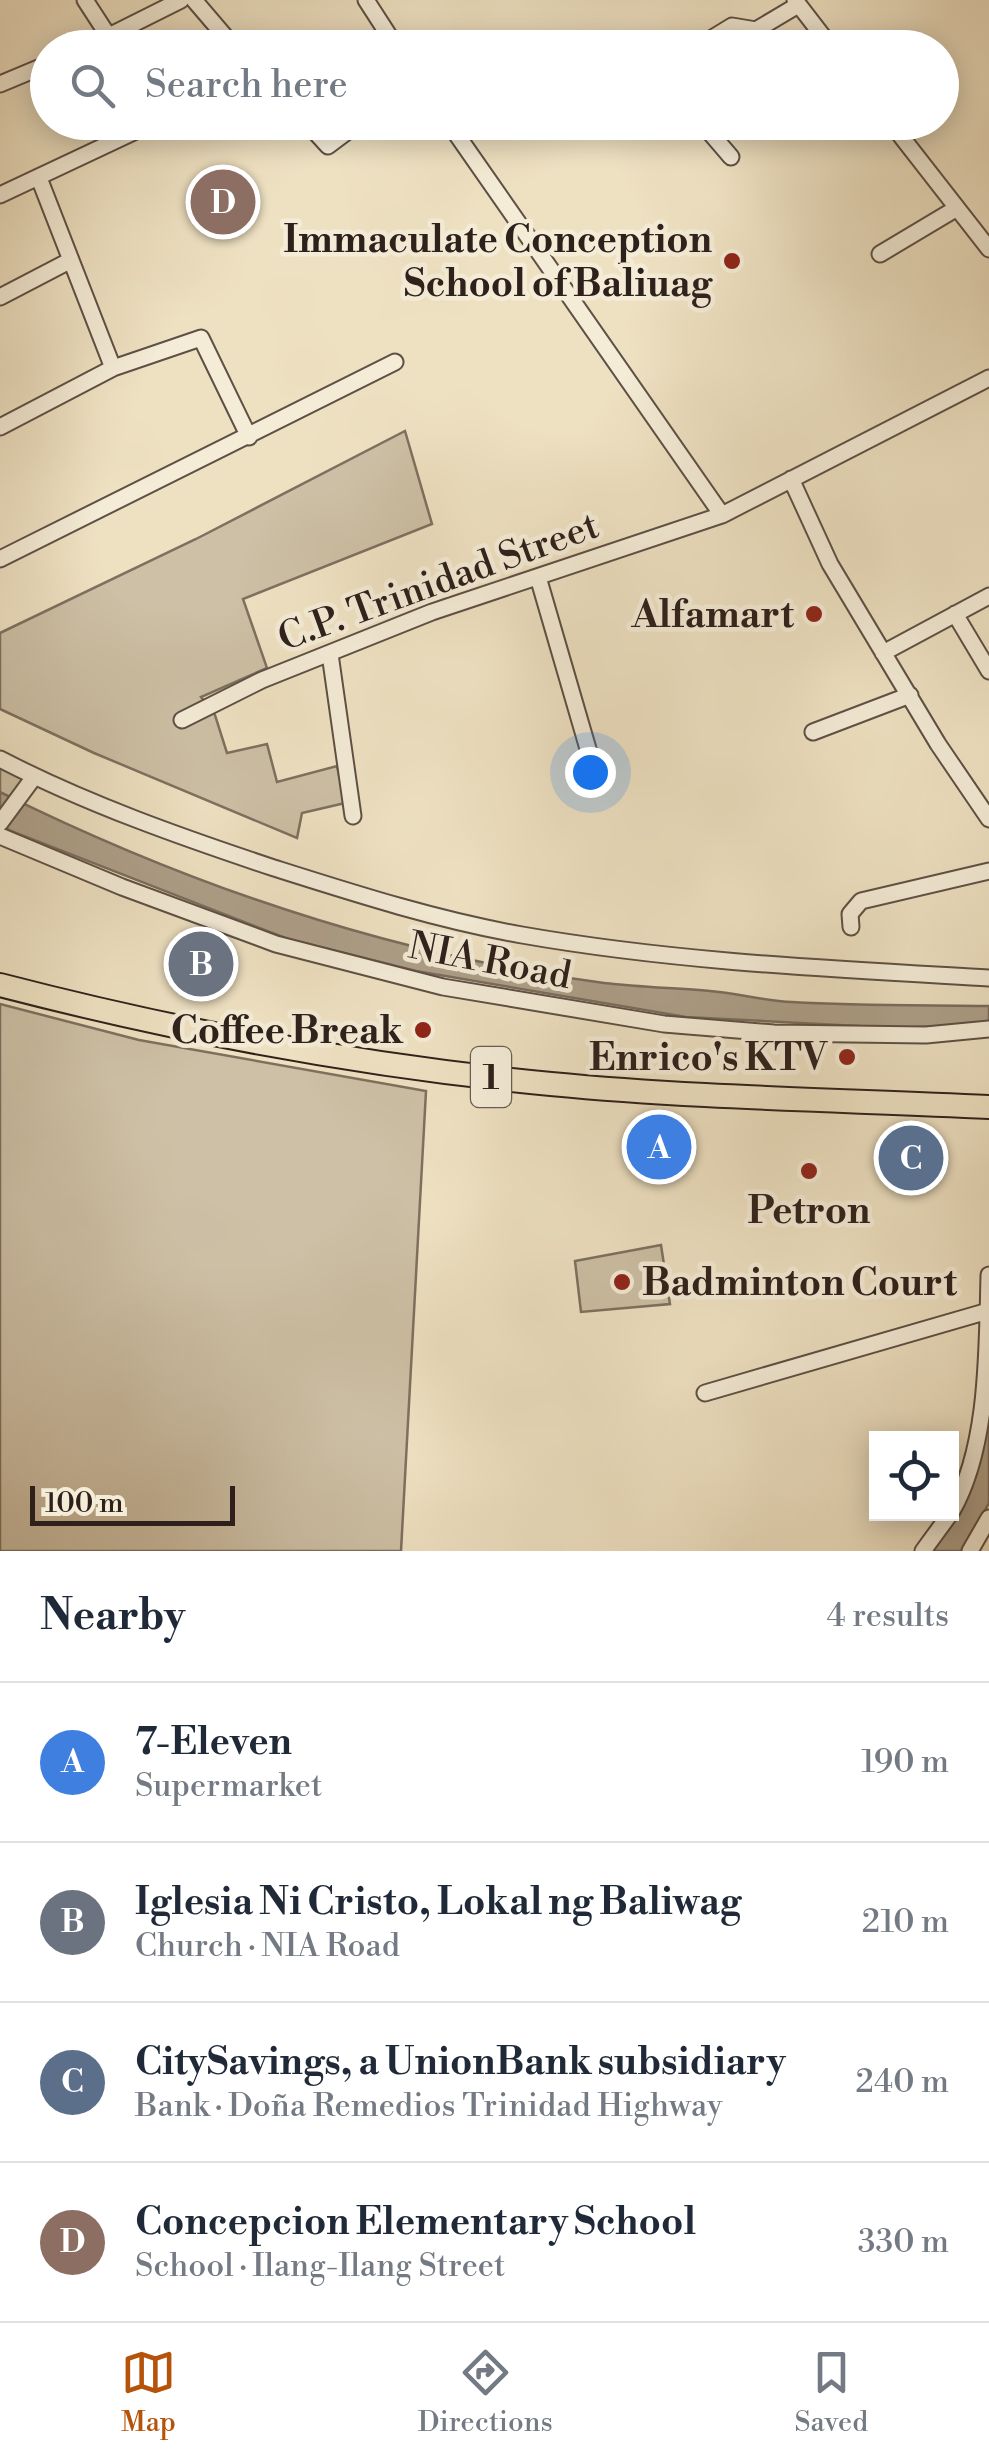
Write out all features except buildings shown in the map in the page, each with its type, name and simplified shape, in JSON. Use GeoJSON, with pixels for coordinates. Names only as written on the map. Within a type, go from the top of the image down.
{"type":"FeatureCollection","features":[{"type":"Feature","properties":{"kind":"highway","name":"1"},"geometry":{"type":"LineString","coordinates":[[0,985],[212,1036],[435,1071],[615,1089],[989,1107]]}},
{"type":"Feature","properties":{"kind":"street"},"geometry":{"type":"LineString","coordinates":[[84,0],[104,30]]}},
{"type":"Feature","properties":{"kind":"street"},"geometry":{"type":"LineString","coordinates":[[122,30],[180,0]]}},
{"type":"Feature","properties":{"kind":"street"},"geometry":{"type":"LineString","coordinates":[[194,0],[220,30]]}},
{"type":"Feature","properties":{"kind":"street"},"geometry":{"type":"LineString","coordinates":[[366,0],[385,30]]}},
{"type":"Feature","properties":{"kind":"street"},"geometry":{"type":"LineString","coordinates":[[725,30],[732,26],[756,30],[796,2],[818,30]]}},
{"type":"Feature","properties":{"kind":"street"},"geometry":{"type":"LineString","coordinates":[[0,84],[30,72]]}},
{"type":"Feature","properties":{"kind":"street"},"geometry":{"type":"LineString","coordinates":[[0,195],[117,140]]}},
{"type":"Feature","properties":{"kind":"street"},"geometry":{"type":"LineString","coordinates":[[461,140],[722,514]]}},
{"type":"Feature","properties":{"kind":"street"},"geometry":{"type":"LineString","coordinates":[[716,140],[731,157]]}},
{"type":"Feature","properties":{"kind":"street"},"geometry":{"type":"LineString","coordinates":[[904,140],[989,249]]}},
{"type":"Feature","properties":{"kind":"street"},"geometry":{"type":"LineString","coordinates":[[38,178],[114,368]]}},
{"type":"Feature","properties":{"kind":"street"},"geometry":{"type":"LineString","coordinates":[[880,254],[957,208]]}},
{"type":"Feature","properties":{"kind":"street"},"geometry":{"type":"LineString","coordinates":[[0,297],[71,260]]}},
{"type":"Feature","properties":{"kind":"street"},"geometry":{"type":"LineString","coordinates":[[0,428],[114,368],[201,338],[249,436]]}},
{"type":"Feature","properties":{"kind":"street"},"geometry":{"type":"LineString","coordinates":[[0,560],[395,362]]}},
{"type":"Feature","properties":{"kind":"street","name":"C.P. Trinidad Street"},"geometry":{"type":"LineString","coordinates":[[182,720],[262,680],[432,612],[722,514],[989,378]]}},
{"type":"Feature","properties":{"kind":"street"},"geometry":{"type":"LineString","coordinates":[[792,479],[830,564],[882,653],[938,744],[986,808]]}},
{"type":"Feature","properties":{"kind":"street"},"geometry":{"type":"LineString","coordinates":[[538,577],[594,766]]}},
{"type":"Feature","properties":{"kind":"street"},"geometry":{"type":"LineString","coordinates":[[882,653],[989,596]]}},
{"type":"Feature","properties":{"kind":"street"},"geometry":{"type":"LineString","coordinates":[[955,614],[989,671]]}},
{"type":"Feature","properties":{"kind":"street"},"geometry":{"type":"LineString","coordinates":[[330,654],[353,816]]}},
{"type":"Feature","properties":{"kind":"street"},"geometry":{"type":"LineString","coordinates":[[812,732],[910,695]]}},
{"type":"Feature","properties":{"kind":"street"},"geometry":{"type":"LineString","coordinates":[[0,759],[179,837],[437,918],[524,936],[764,966],[989,978]]}},
{"type":"Feature","properties":{"kind":"street"},"geometry":{"type":"LineString","coordinates":[[0,824],[34,776]]}},
{"type":"Feature","properties":{"kind":"street","name":"NIA Road"},"geometry":{"type":"LineString","coordinates":[[0,836],[122,887],[276,944],[443,988],[664,1024],[774,1033],[926,1034],[989,1029]]}},
{"type":"Feature","properties":{"kind":"street"},"geometry":{"type":"LineString","coordinates":[[850,927],[850,914],[861,901],[989,872]]}},
{"type":"Feature","properties":{"kind":"street"},"geometry":{"type":"LineString","coordinates":[[959,1491],[978,1441],[986,1383],[989,1275]]}},
{"type":"Feature","properties":{"kind":"street"},"geometry":{"type":"LineString","coordinates":[[704,1393],[988,1311]]}},
{"type":"Feature","properties":{"kind":"street"},"geometry":{"type":"LineString","coordinates":[[970,1551],[989,1518]]}},
{"type":"Feature","properties":{"kind":"street"},"geometry":{"type":"LineString","coordinates":[[923,1551],[945,1521]]}},
{"type":"Feature","properties":{"kind":"shaded area"},"geometry":{"type":"Polygon","coordinates":[[[405,431],[432,524],[243,599],[267,668],[201,697],[215,715],[227,753],[267,744],[277,782],[337,766],[345,803],[302,813],[297,838],[0,709],[0,633],[196,539],[405,431]]]}},
{"type":"Feature","properties":{"kind":"shaded area"},"geometry":{"type":"Polygon","coordinates":[[[0,764],[26,778],[12,798],[0,792],[0,764]]]}},
{"type":"Feature","properties":{"kind":"shaded area"},"geometry":{"type":"Polygon","coordinates":[[[0,792],[145,858],[219,886],[370,935],[447,955],[604,983],[782,1001],[989,1006],[989,1024],[896,1028],[686,1017],[416,971],[288,939],[11,831],[0,824],[0,792]]]}},
{"type":"Feature","properties":{"kind":"shaded area"},"geometry":{"type":"Polygon","coordinates":[[[0,1004],[139,1040],[426,1091],[401,1551],[0,1551],[0,1004]]]}},
{"type":"Feature","properties":{"kind":"shaded area","name":"Badminton Court"},"geometry":{"type":"Polygon","coordinates":[[[661,1245],[670,1304],[581,1312],[575,1261],[661,1245]]]}},
{"type":"Feature","properties":{"kind":"shaded area"},"geometry":{"type":"Polygon","coordinates":[[[989,1410],[989,1503],[962,1551],[931,1551],[950,1521],[959,1521],[959,1503],[981,1449],[989,1410]]]}},
{"type":"Feature","properties":{"kind":"place","name":"Concepcion Elementary School"},"geometry":{"type":"Point","coordinates":[223,202]}},
{"type":"Feature","properties":{"kind":"place","name":"Immaculate Conception School of Baliuag"},"geometry":{"type":"Point","coordinates":[732,261]}},
{"type":"Feature","properties":{"kind":"place","name":"Alfamart"},"geometry":{"type":"Point","coordinates":[814,614]}},
{"type":"Feature","properties":{"kind":"place","name":"Iglesia Ni Cristo, Lokal ng Baliwag"},"geometry":{"type":"Point","coordinates":[201,964]}},
{"type":"Feature","properties":{"kind":"place","name":"Coffee Break"},"geometry":{"type":"Point","coordinates":[423,1030]}},
{"type":"Feature","properties":{"kind":"place","name":"Enrico's KTV"},"geometry":{"type":"Point","coordinates":[847,1057]}},
{"type":"Feature","properties":{"kind":"place","name":"7-Eleven"},"geometry":{"type":"Point","coordinates":[659,1147]}},
{"type":"Feature","properties":{"kind":"place","name":"CitySavings, a UnionBank subsidiary"},"geometry":{"type":"Point","coordinates":[911,1158]}},
{"type":"Feature","properties":{"kind":"place","name":"Petron"},"geometry":{"type":"Point","coordinates":[809,1171]}},
{"type":"Feature","properties":{"kind":"place","name":"Badminton Court"},"geometry":{"type":"Point","coordinates":[622,1282]}}]}
